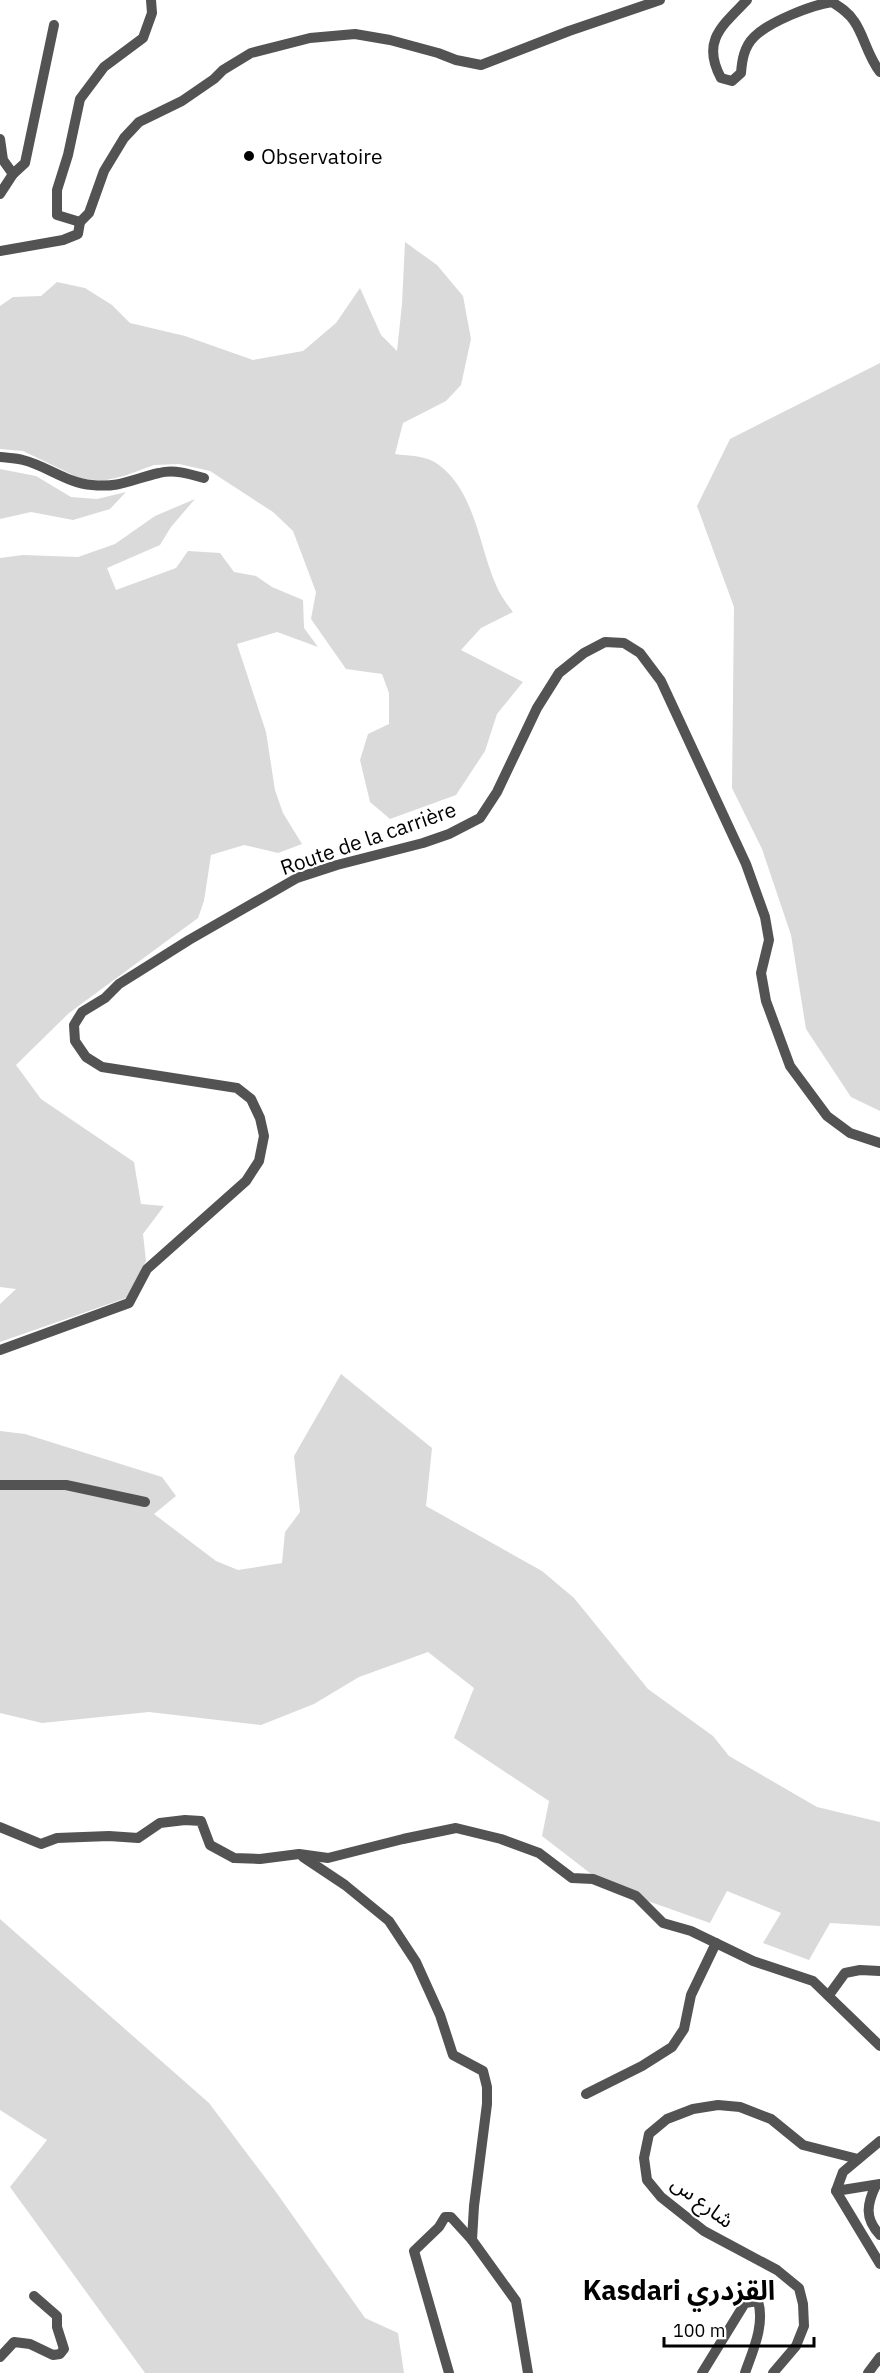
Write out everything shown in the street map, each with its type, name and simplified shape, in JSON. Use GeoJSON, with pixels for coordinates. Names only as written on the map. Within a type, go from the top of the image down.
{"type":"FeatureCollection","features":[{"type":"Feature","properties":{"kind":"street"},"geometry":{"type":"LineString","coordinates":[[80,222],[57,214],[57,190],[68,155],[80,99],[104,67],[143,38],[152,13],[151,0]]}},
{"type":"Feature","properties":{"kind":"street"},"geometry":{"type":"LineString","coordinates":[[0,251],[63,240],[78,234],[80,222],[88,213],[104,171],[124,138],[139,122],[182,101],[223,70],[251,53],[310,38],[355,34],[390,40],[438,52],[456,60],[481,65],[569,31],[660,0]]}},
{"type":"Feature","properties":{"kind":"street"},"geometry":{"type":"LineString","coordinates":[[747,0],[726,21],[714,38],[712,52],[716,68],[722,78],[732,81],[741,73],[743,55],[753,38],[798,11],[832,2],[845,10],[855,22],[880,72]]}},
{"type":"Feature","properties":{"kind":"street"},"geometry":{"type":"LineString","coordinates":[[0,194],[13,174],[25,163],[54,25]]}},
{"type":"Feature","properties":{"kind":"street"},"geometry":{"type":"LineString","coordinates":[[0,139],[3,160],[13,174]]}},
{"type":"Feature","properties":{"kind":"street"},"geometry":{"type":"LineString","coordinates":[[0,457],[23,460],[89,485],[128,484],[161,472],[182,472],[204,478]]}},
{"type":"Feature","properties":{"kind":"street","name":"Route de la carrière"},"geometry":{"type":"LineString","coordinates":[[0,1350],[129,1303],[147,1269],[246,1180],[259,1161],[264,1136],[260,1118],[251,1099],[237,1088],[102,1067],[86,1057],[75,1041],[74,1025],[82,1012],[105,998],[119,984],[189,940],[297,878],[337,865],[423,843],[449,834],[480,818],[497,792],[537,708],[559,673],[584,653],[605,642],[624,643],[640,653],[661,681],[746,864],[765,917],[769,940],[761,973],[766,1001],[790,1066],[827,1116],[850,1133],[880,1143]]}},
{"type":"Feature","properties":{"kind":"street"},"geometry":{"type":"LineString","coordinates":[[0,1485],[66,1485],[145,1502]]}},
{"type":"Feature","properties":{"kind":"street"},"geometry":{"type":"LineString","coordinates":[[0,1827],[41,1844],[57,1838],[109,1836],[138,1838],[160,1823],[184,1820],[201,1821],[210,1845],[234,1858],[260,1859],[299,1854],[328,1858],[456,1828],[501,1839],[539,1853],[572,1878],[593,1879],[636,1896],[663,1923],[691,1931],[753,1961],[813,1981],[880,2046]]}},
{"type":"Feature","properties":{"kind":"street"},"geometry":{"type":"LineString","coordinates":[[299,1854],[345,1885],[389,1921],[416,1962],[440,2015],[453,2055],[483,2071],[487,2087],[487,2104],[472,2240]]}},
{"type":"Feature","properties":{"kind":"street"},"geometry":{"type":"LineString","coordinates":[[586,2094],[642,2066],[672,2047],[684,2029],[691,1995],[716,1943]]}},
{"type":"Feature","properties":{"kind":"street"},"geometry":{"type":"LineString","coordinates":[[829,1995],[845,1973],[860,1970],[880,1971]]}},
{"type":"Feature","properties":{"kind":"street","name":"شارع ﺱ"},"geometry":{"type":"LineString","coordinates":[[772,2373],[796,2346],[804,2326],[803,2304],[799,2288],[777,2270],[704,2231],[660,2197],[647,2180],[644,2158],[650,2134],[667,2119],[693,2109],[718,2105],[740,2107],[771,2119],[803,2145],[858,2159]]}},
{"type":"Feature","properties":{"kind":"street"},"geometry":{"type":"LineString","coordinates":[[836,2191],[843,2172],[880,2140]]}},
{"type":"Feature","properties":{"kind":"street"},"geometry":{"type":"LineString","coordinates":[[836,2191],[878,2184]]}},
{"type":"Feature","properties":{"kind":"street"},"geometry":{"type":"LineString","coordinates":[[878,2184],[869,2200],[868,2215],[873,2228],[880,2235]]}},
{"type":"Feature","properties":{"kind":"street"},"geometry":{"type":"LineString","coordinates":[[836,2191],[880,2264]]}},
{"type":"Feature","properties":{"kind":"street"},"geometry":{"type":"LineString","coordinates":[[449,2373],[414,2252],[439,2227],[445,2217],[450,2217],[472,2240],[516,2301],[528,2373]]}},
{"type":"Feature","properties":{"kind":"street"},"geometry":{"type":"LineString","coordinates":[[0,2357],[14,2342],[30,2344],[54,2355],[60,2354],[64,2349],[57,2327],[57,2316],[34,2296]]}},
{"type":"Feature","properties":{"kind":"street"},"geometry":{"type":"LineString","coordinates":[[702,2373],[745,2303],[758,2301],[762,2314],[745,2373]]}},
{"type":"Feature","properties":{"kind":"street"},"geometry":{"type":"LineString","coordinates":[[868,2373],[880,2356]]}},
{"type":"Feature","properties":{"kind":"shaded area"},"geometry":{"type":"Polygon","coordinates":[[[405,242],[437,265],[463,296],[471,339],[461,385],[446,401],[403,423],[395,454],[429,459],[451,476],[461,490],[475,520],[496,585],[513,612],[481,628],[461,650],[523,682],[497,714],[485,751],[456,795],[390,819],[370,802],[360,760],[368,734],[389,724],[389,693],[382,674],[346,669],[311,619],[316,592],[293,531],[273,512],[210,471],[179,464],[154,465],[102,481],[79,478],[23,451],[0,449],[0,306],[13,297],[41,296],[57,282],[85,288],[112,305],[130,323],[185,336],[253,360],[303,351],[336,323],[360,288],[381,335],[397,351],[405,242]]]}},
{"type":"Feature","properties":{"kind":"shaded area"},"geometry":{"type":"Polygon","coordinates":[[[880,363],[880,1111],[851,1097],[806,1029],[791,935],[762,849],[732,788],[734,607],[697,506],[730,439],[880,363]]]}},
{"type":"Feature","properties":{"kind":"shaded area"},"geometry":{"type":"Polygon","coordinates":[[[0,469],[36,476],[71,497],[97,499],[126,492],[110,509],[73,520],[31,512],[0,519],[0,469]]]}},
{"type":"Feature","properties":{"kind":"shaded area"},"geometry":{"type":"Polygon","coordinates":[[[195,499],[171,527],[160,545],[107,568],[116,590],[176,568],[188,551],[220,553],[234,572],[256,576],[272,587],[303,600],[304,628],[318,647],[277,632],[237,644],[266,732],[275,790],[283,813],[302,844],[278,853],[244,845],[211,855],[204,901],[198,918],[69,1013],[16,1065],[41,1099],[134,1162],[141,1204],[164,1206],[143,1234],[146,1261],[126,1298],[0,1342],[0,1304],[16,1289],[0,1287],[0,558],[23,555],[78,557],[115,544],[155,516],[195,499]]]}},
{"type":"Feature","properties":{"kind":"shaded area"},"geometry":{"type":"Polygon","coordinates":[[[341,1374],[432,1448],[426,1506],[542,1571],[574,1598],[648,1689],[713,1736],[729,1756],[817,1807],[880,1822],[880,1926],[830,1923],[809,1960],[763,1943],[781,1913],[727,1891],[710,1923],[608,1887],[542,1836],[549,1801],[454,1738],[474,1688],[428,1652],[359,1677],[314,1704],[261,1725],[149,1712],[42,1723],[0,1713],[0,1431],[25,1434],[162,1477],[176,1496],[154,1514],[216,1561],[238,1570],[282,1563],[285,1532],[300,1512],[294,1456],[341,1374]]]}},
{"type":"Feature","properties":{"kind":"shaded area"},"geometry":{"type":"Polygon","coordinates":[[[0,1919],[209,2103],[276,2192],[365,2318],[398,2333],[404,2373],[145,2373],[10,2187],[47,2140],[0,2110],[0,1919]]]}},
{"type":"Feature","properties":{"kind":"place","name":"Observatoire"},"geometry":{"type":"Point","coordinates":[249,156]}},
{"type":"Feature","properties":{"kind":"district","name":"Kasdari القزدري"},"geometry":{"type":"Point","coordinates":[679,2289]}}]}
